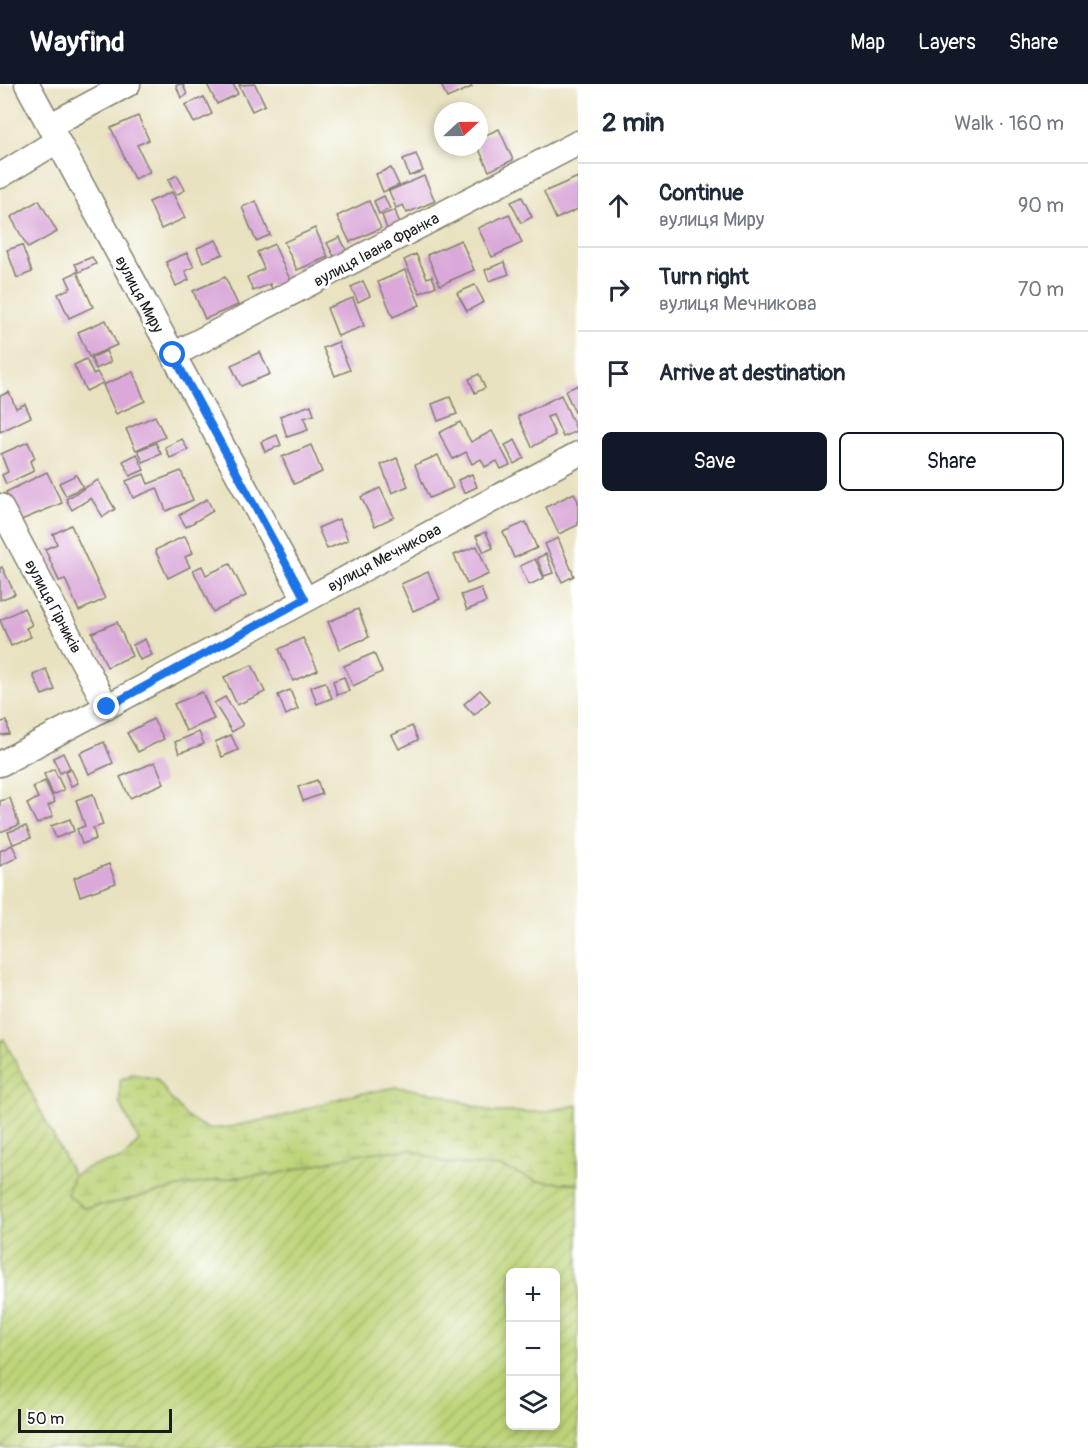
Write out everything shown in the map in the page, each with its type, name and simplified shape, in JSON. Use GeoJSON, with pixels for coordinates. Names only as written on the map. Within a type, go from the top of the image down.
{"type":"FeatureCollection","features":[{"type":"Feature","properties":{"kind":"street","name":"вулиця Миру"},"geometry":{"type":"LineString","coordinates":[[27,84],[305,599]]}},
{"type":"Feature","properties":{"kind":"street"},"geometry":{"type":"LineString","coordinates":[[0,176],[53,134],[128,84]]}},
{"type":"Feature","properties":{"kind":"street","name":"вулиця Івана Франка"},"geometry":{"type":"LineString","coordinates":[[173,355],[578,143]]}},
{"type":"Feature","properties":{"kind":"street","name":"вулиця Мечникова"},"geometry":{"type":"LineString","coordinates":[[0,764],[578,454]]}},
{"type":"Feature","properties":{"kind":"street","name":"вулиця Гірників"},"geometry":{"type":"LineString","coordinates":[[0,506],[107,707]]}},
{"type":"Feature","properties":{"kind":"green space"},"geometry":{"type":"Polygon","coordinates":[[[4,1039],[73,1175],[67,1195],[85,1208],[180,1187],[237,1177],[272,1175],[363,1153],[411,1150],[446,1163],[501,1167],[537,1181],[578,1184],[578,1448],[0,1448],[0,1041],[4,1039]]]}},
{"type":"Feature","properties":{"kind":"green space"},"geometry":{"type":"Polygon","coordinates":[[[132,1074],[157,1079],[187,1117],[208,1129],[283,1116],[347,1096],[397,1087],[439,1094],[492,1112],[542,1112],[578,1105],[578,1184],[537,1181],[501,1167],[446,1163],[411,1150],[272,1175],[237,1177],[180,1187],[85,1208],[67,1195],[73,1175],[91,1166],[122,1159],[139,1141],[120,1104],[120,1080],[132,1074]]]}},
{"type":"Feature","properties":{"kind":"building"},"geometry":{"type":"Polygon","coordinates":[[[183,84],[187,95],[181,98],[176,85],[183,84]]]}},
{"type":"Feature","properties":{"kind":"building"},"geometry":{"type":"Polygon","coordinates":[[[207,84],[233,84],[238,94],[217,104],[207,84]]]}},
{"type":"Feature","properties":{"kind":"building"},"geometry":{"type":"Polygon","coordinates":[[[255,84],[265,105],[252,111],[239,85],[255,84]]]}},
{"type":"Feature","properties":{"kind":"building"},"geometry":{"type":"Polygon","coordinates":[[[441,84],[470,84],[472,87],[447,98],[441,84]]]}},
{"type":"Feature","properties":{"kind":"building"},"geometry":{"type":"Polygon","coordinates":[[[204,97],[212,114],[194,123],[185,105],[204,97]]]}},
{"type":"Feature","properties":{"kind":"building"},"geometry":{"type":"Polygon","coordinates":[[[138,116],[149,140],[137,145],[150,172],[134,179],[111,128],[138,116]]]}},
{"type":"Feature","properties":{"kind":"building"},"geometry":{"type":"Polygon","coordinates":[[[499,129],[513,160],[489,171],[482,156],[488,156],[488,134],[499,129]]]}},
{"type":"Feature","properties":{"kind":"building"},"geometry":{"type":"Polygon","coordinates":[[[416,154],[423,171],[409,176],[403,159],[416,154]]]}},
{"type":"Feature","properties":{"kind":"building"},"geometry":{"type":"Polygon","coordinates":[[[391,168],[399,185],[383,192],[376,174],[391,168]]]}},
{"type":"Feature","properties":{"kind":"building"},"geometry":{"type":"Polygon","coordinates":[[[177,175],[185,190],[176,195],[168,180],[177,175]]]}},
{"type":"Feature","properties":{"kind":"building"},"geometry":{"type":"Polygon","coordinates":[[[424,176],[435,201],[407,213],[403,205],[396,208],[389,191],[424,176]]]}},
{"type":"Feature","properties":{"kind":"building"},"geometry":{"type":"Polygon","coordinates":[[[578,177],[578,209],[556,219],[544,192],[578,177]]]}},
{"type":"Feature","properties":{"kind":"building"},"geometry":{"type":"Polygon","coordinates":[[[172,192],[185,218],[161,229],[149,202],[172,192]]]}},
{"type":"Feature","properties":{"kind":"building"},"geometry":{"type":"Polygon","coordinates":[[[384,196],[390,209],[379,214],[374,201],[384,196]]]}},
{"type":"Feature","properties":{"kind":"building"},"geometry":{"type":"Polygon","coordinates":[[[522,197],[532,217],[521,223],[511,202],[522,197]]]}},
{"type":"Feature","properties":{"kind":"building"},"geometry":{"type":"Polygon","coordinates":[[[39,200],[57,232],[28,248],[11,217],[39,200]]]}},
{"type":"Feature","properties":{"kind":"building"},"geometry":{"type":"Polygon","coordinates":[[[256,201],[270,235],[256,241],[242,207],[256,201]]]}},
{"type":"Feature","properties":{"kind":"building"},"geometry":{"type":"Polygon","coordinates":[[[369,201],[381,228],[350,242],[337,216],[369,201]]]}},
{"type":"Feature","properties":{"kind":"building"},"geometry":{"type":"Polygon","coordinates":[[[395,210],[401,227],[388,232],[382,215],[395,210]]]}},
{"type":"Feature","properties":{"kind":"building"},"geometry":{"type":"Polygon","coordinates":[[[509,214],[522,243],[492,257],[478,228],[509,214]]]}},
{"type":"Feature","properties":{"kind":"building"},"geometry":{"type":"Polygon","coordinates":[[[315,228],[328,257],[297,270],[284,242],[315,228]]]}},
{"type":"Feature","properties":{"kind":"building"},"geometry":{"type":"Polygon","coordinates":[[[340,237],[348,254],[336,260],[327,243],[340,237]]]}},
{"type":"Feature","properties":{"kind":"building"},"geometry":{"type":"Polygon","coordinates":[[[216,240],[223,254],[203,262],[197,248],[216,240]]]}},
{"type":"Feature","properties":{"kind":"building"},"geometry":{"type":"Polygon","coordinates":[[[461,240],[474,270],[440,285],[427,255],[461,240]]]}},
{"type":"Feature","properties":{"kind":"building"},"geometry":{"type":"Polygon","coordinates":[[[274,244],[292,284],[273,292],[270,284],[253,291],[247,277],[264,269],[257,252],[274,244]]]}},
{"type":"Feature","properties":{"kind":"building"},"geometry":{"type":"Polygon","coordinates":[[[22,245],[32,272],[17,278],[7,250],[22,245]]]}},
{"type":"Feature","properties":{"kind":"building"},"geometry":{"type":"Polygon","coordinates":[[[187,253],[194,267],[185,271],[189,280],[176,286],[166,262],[187,253]]]}},
{"type":"Feature","properties":{"kind":"building"},"geometry":{"type":"Polygon","coordinates":[[[416,254],[427,278],[432,276],[436,286],[420,293],[404,260],[416,254]]]}},
{"type":"Feature","properties":{"kind":"building"},"geometry":{"type":"Polygon","coordinates":[[[92,257],[96,264],[79,272],[75,264],[92,257]]]}},
{"type":"Feature","properties":{"kind":"building"},"geometry":{"type":"Polygon","coordinates":[[[504,262],[509,274],[489,281],[485,270],[504,262]]]}},
{"type":"Feature","properties":{"kind":"building"},"geometry":{"type":"Polygon","coordinates":[[[405,270],[420,305],[393,317],[378,282],[405,270]]]}},
{"type":"Feature","properties":{"kind":"building"},"geometry":{"type":"Polygon","coordinates":[[[77,272],[93,307],[69,318],[58,294],[71,288],[66,277],[77,272]]]}},
{"type":"Feature","properties":{"kind":"building"},"geometry":{"type":"Polygon","coordinates":[[[225,277],[238,305],[205,319],[193,291],[225,277]]]}},
{"type":"Feature","properties":{"kind":"building"},"geometry":{"type":"Polygon","coordinates":[[[363,281],[370,296],[358,302],[351,287],[363,281]]]}},
{"type":"Feature","properties":{"kind":"building"},"geometry":{"type":"Polygon","coordinates":[[[475,285],[484,302],[467,311],[457,293],[475,285]]]}},
{"type":"Feature","properties":{"kind":"building"},"geometry":{"type":"Polygon","coordinates":[[[353,298],[364,326],[338,336],[327,308],[353,298]]]}},
{"type":"Feature","properties":{"kind":"building"},"geometry":{"type":"Polygon","coordinates":[[[106,320],[117,345],[89,357],[78,332],[106,320]]]}},
{"type":"Feature","properties":{"kind":"building"},"geometry":{"type":"Polygon","coordinates":[[[338,342],[350,370],[335,376],[323,348],[338,342]]]}},
{"type":"Feature","properties":{"kind":"building"},"geometry":{"type":"Polygon","coordinates":[[[106,351],[111,362],[96,369],[91,358],[106,351]]]}},
{"type":"Feature","properties":{"kind":"building"},"geometry":{"type":"Polygon","coordinates":[[[260,352],[270,374],[241,386],[231,365],[260,352]]]}},
{"type":"Feature","properties":{"kind":"building"},"geometry":{"type":"Polygon","coordinates":[[[86,359],[93,374],[97,372],[103,383],[86,391],[74,365],[86,359]]]}},
{"type":"Feature","properties":{"kind":"building"},"geometry":{"type":"Polygon","coordinates":[[[133,372],[145,401],[116,414],[103,385],[133,372]]]}},
{"type":"Feature","properties":{"kind":"building"},"geometry":{"type":"Polygon","coordinates":[[[479,374],[485,388],[475,393],[469,379],[479,374]]]}},
{"type":"Feature","properties":{"kind":"building"},"geometry":{"type":"Polygon","coordinates":[[[578,385],[578,419],[565,391],[578,385]]]}},
{"type":"Feature","properties":{"kind":"building"},"geometry":{"type":"Polygon","coordinates":[[[9,392],[16,408],[25,404],[31,417],[0,432],[0,396],[9,392]]]}},
{"type":"Feature","properties":{"kind":"building"},"geometry":{"type":"Polygon","coordinates":[[[561,395],[577,431],[563,437],[553,415],[547,417],[555,435],[532,447],[518,416],[561,395]]]}},
{"type":"Feature","properties":{"kind":"building"},"geometry":{"type":"Polygon","coordinates":[[[450,397],[457,414],[438,421],[432,404],[450,397]]]}},
{"type":"Feature","properties":{"kind":"building"},"geometry":{"type":"Polygon","coordinates":[[[311,405],[314,415],[304,418],[308,430],[287,437],[280,416],[311,405]]]}},
{"type":"Feature","properties":{"kind":"building"},"geometry":{"type":"Polygon","coordinates":[[[155,416],[165,437],[136,450],[126,429],[155,416]]]}},
{"type":"Feature","properties":{"kind":"building"},"geometry":{"type":"Polygon","coordinates":[[[460,422],[471,442],[492,431],[510,465],[501,469],[497,461],[485,467],[481,459],[472,464],[466,452],[453,459],[439,433],[460,422]]]}},
{"type":"Feature","properties":{"kind":"building"},"geometry":{"type":"Polygon","coordinates":[[[277,435],[281,445],[265,452],[261,442],[277,435]]]}},
{"type":"Feature","properties":{"kind":"building"},"geometry":{"type":"Polygon","coordinates":[[[182,439],[188,450],[170,458],[165,447],[182,439]]]}},
{"type":"Feature","properties":{"kind":"building"},"geometry":{"type":"Polygon","coordinates":[[[515,440],[524,458],[514,464],[505,445],[515,440]]]}},
{"type":"Feature","properties":{"kind":"building"},"geometry":{"type":"Polygon","coordinates":[[[28,442],[35,458],[30,461],[34,471],[6,484],[2,475],[8,472],[1,454],[28,442]]]}},
{"type":"Feature","properties":{"kind":"building"},"geometry":{"type":"Polygon","coordinates":[[[156,443],[161,454],[143,462],[138,450],[156,443]]]}},
{"type":"Feature","properties":{"kind":"building"},"geometry":{"type":"Polygon","coordinates":[[[311,445],[322,472],[294,484],[282,457],[311,445]]]}},
{"type":"Feature","properties":{"kind":"building"},"geometry":{"type":"Polygon","coordinates":[[[137,454],[144,470],[130,476],[123,461],[137,454]]]}},
{"type":"Feature","properties":{"kind":"building"},"geometry":{"type":"Polygon","coordinates":[[[438,455],[453,488],[429,498],[415,465],[438,455]]]}},
{"type":"Feature","properties":{"kind":"building"},"geometry":{"type":"Polygon","coordinates":[[[397,458],[408,486],[392,493],[381,465],[397,458]]]}},
{"type":"Feature","properties":{"kind":"building"},"geometry":{"type":"Polygon","coordinates":[[[181,471],[193,500],[166,511],[157,488],[133,498],[126,481],[144,474],[148,484],[181,471]]]}},
{"type":"Feature","properties":{"kind":"building"},"geometry":{"type":"Polygon","coordinates":[[[47,472],[62,503],[19,521],[6,492],[47,472]]]}},
{"type":"Feature","properties":{"kind":"building"},"geometry":{"type":"Polygon","coordinates":[[[472,474],[477,487],[464,493],[458,480],[472,474]]]}},
{"type":"Feature","properties":{"kind":"building"},"geometry":{"type":"Polygon","coordinates":[[[76,475],[83,487],[66,496],[59,483],[76,475]]]}},
{"type":"Feature","properties":{"kind":"building"},"geometry":{"type":"Polygon","coordinates":[[[98,480],[115,509],[103,517],[91,498],[72,510],[66,499],[98,480]]]}},
{"type":"Feature","properties":{"kind":"building"},"geometry":{"type":"Polygon","coordinates":[[[380,488],[394,517],[375,526],[361,497],[380,488]]]}},
{"type":"Feature","properties":{"kind":"building"},"geometry":{"type":"Polygon","coordinates":[[[574,493],[578,501],[578,525],[559,534],[546,507],[574,493]]]}},
{"type":"Feature","properties":{"kind":"building"},"geometry":{"type":"Polygon","coordinates":[[[207,499],[213,511],[186,527],[179,515],[207,499]]]}},
{"type":"Feature","properties":{"kind":"building"},"geometry":{"type":"Polygon","coordinates":[[[339,519],[348,540],[327,549],[318,528],[339,519]]]}},
{"type":"Feature","properties":{"kind":"building"},"geometry":{"type":"Polygon","coordinates":[[[526,522],[537,548],[514,558],[503,532],[526,522]]]}},
{"type":"Feature","properties":{"kind":"building"},"geometry":{"type":"Polygon","coordinates":[[[71,525],[105,599],[79,611],[65,579],[59,581],[45,549],[57,544],[53,534],[71,525]]]}},
{"type":"Feature","properties":{"kind":"building"},"geometry":{"type":"Polygon","coordinates":[[[486,532],[493,548],[484,552],[476,536],[486,532]]]}},
{"type":"Feature","properties":{"kind":"building"},"geometry":{"type":"Polygon","coordinates":[[[185,536],[193,553],[185,557],[190,567],[168,578],[155,550],[185,536]]]}},
{"type":"Feature","properties":{"kind":"building"},"geometry":{"type":"Polygon","coordinates":[[[558,538],[574,576],[562,582],[545,544],[558,538]]]}},
{"type":"Feature","properties":{"kind":"building"},"geometry":{"type":"Polygon","coordinates":[[[477,546],[489,574],[467,584],[454,555],[477,546]]]}},
{"type":"Feature","properties":{"kind":"building"},"geometry":{"type":"Polygon","coordinates":[[[546,554],[553,573],[544,576],[537,558],[546,554]]]}},
{"type":"Feature","properties":{"kind":"building"},"geometry":{"type":"Polygon","coordinates":[[[535,559],[544,578],[529,585],[520,566],[535,559]]]}},
{"type":"Feature","properties":{"kind":"building"},"geometry":{"type":"Polygon","coordinates":[[[230,564],[246,596],[213,612],[193,570],[202,566],[206,575],[230,564]]]}},
{"type":"Feature","properties":{"kind":"building"},"geometry":{"type":"Polygon","coordinates":[[[2,567],[15,594],[0,600],[0,568],[2,567]]]}},
{"type":"Feature","properties":{"kind":"building"},"geometry":{"type":"Polygon","coordinates":[[[428,572],[440,599],[413,611],[401,584],[428,572]]]}},
{"type":"Feature","properties":{"kind":"building"},"geometry":{"type":"Polygon","coordinates":[[[481,588],[486,602],[467,610],[461,595],[481,588]]]}},
{"type":"Feature","properties":{"kind":"building"},"geometry":{"type":"Polygon","coordinates":[[[24,608],[32,625],[26,628],[31,637],[11,646],[0,620],[24,608]]]}},
{"type":"Feature","properties":{"kind":"building"},"geometry":{"type":"Polygon","coordinates":[[[358,609],[369,637],[340,649],[328,622],[358,609]]]}},
{"type":"Feature","properties":{"kind":"building"},"geometry":{"type":"Polygon","coordinates":[[[117,622],[132,656],[107,667],[92,633],[117,622]]]}},
{"type":"Feature","properties":{"kind":"building"},"geometry":{"type":"Polygon","coordinates":[[[303,638],[318,670],[293,681],[279,649],[303,638]]]}},
{"type":"Feature","properties":{"kind":"building"},"geometry":{"type":"Polygon","coordinates":[[[145,639],[152,655],[140,660],[133,645],[145,639]]]}},
{"type":"Feature","properties":{"kind":"building"},"geometry":{"type":"Polygon","coordinates":[[[374,653],[382,672],[353,686],[344,666],[374,653]]]}},
{"type":"Feature","properties":{"kind":"building"},"geometry":{"type":"Polygon","coordinates":[[[252,665],[265,692],[237,705],[224,677],[252,665]]]}},
{"type":"Feature","properties":{"kind":"building"},"geometry":{"type":"Polygon","coordinates":[[[46,669],[55,690],[42,695],[33,675],[46,669]]]}},
{"type":"Feature","properties":{"kind":"building"},"geometry":{"type":"Polygon","coordinates":[[[344,677],[349,691],[337,695],[333,681],[344,677]]]}},
{"type":"Feature","properties":{"kind":"building"},"geometry":{"type":"Polygon","coordinates":[[[325,682],[332,698],[317,704],[311,687],[325,682]]]}},
{"type":"Feature","properties":{"kind":"building"},"geometry":{"type":"Polygon","coordinates":[[[290,690],[298,709],[286,715],[278,695],[290,690]]]}},
{"type":"Feature","properties":{"kind":"building"},"geometry":{"type":"Polygon","coordinates":[[[480,690],[490,701],[474,715],[464,704],[480,690]]]}},
{"type":"Feature","properties":{"kind":"building"},"geometry":{"type":"Polygon","coordinates":[[[202,692],[214,719],[186,731],[174,704],[202,692]]]}},
{"type":"Feature","properties":{"kind":"building"},"geometry":{"type":"Polygon","coordinates":[[[225,697],[243,725],[232,732],[214,703],[225,697]]]}},
{"type":"Feature","properties":{"kind":"building"},"geometry":{"type":"Polygon","coordinates":[[[153,719],[164,739],[138,752],[127,733],[153,719]]]}},
{"type":"Feature","properties":{"kind":"building"},"geometry":{"type":"Polygon","coordinates":[[[7,721],[9,734],[0,735],[0,722],[7,721]]]}},
{"type":"Feature","properties":{"kind":"building"},"geometry":{"type":"Polygon","coordinates":[[[412,726],[418,740],[399,749],[392,735],[412,726]]]}},
{"type":"Feature","properties":{"kind":"building"},"geometry":{"type":"Polygon","coordinates":[[[199,732],[204,744],[179,753],[175,742],[199,732]]]}},
{"type":"Feature","properties":{"kind":"building"},"geometry":{"type":"Polygon","coordinates":[[[231,735],[238,750],[222,757],[215,742],[231,735]]]}},
{"type":"Feature","properties":{"kind":"building"},"geometry":{"type":"Polygon","coordinates":[[[104,742],[113,763],[89,774],[80,753],[104,742]]]}},
{"type":"Feature","properties":{"kind":"building"},"geometry":{"type":"Polygon","coordinates":[[[63,753],[70,768],[60,773],[53,758],[63,753]]]}},
{"type":"Feature","properties":{"kind":"building"},"geometry":{"type":"Polygon","coordinates":[[[155,762],[164,783],[130,798],[120,777],[155,762]]]}},
{"type":"Feature","properties":{"kind":"building"},"geometry":{"type":"Polygon","coordinates":[[[54,769],[64,790],[53,795],[44,774],[54,769]]]}},
{"type":"Feature","properties":{"kind":"building"},"geometry":{"type":"Polygon","coordinates":[[[71,769],[78,783],[71,786],[65,772],[71,769]]]}},
{"type":"Feature","properties":{"kind":"building"},"geometry":{"type":"Polygon","coordinates":[[[317,780],[322,794],[303,801],[298,787],[317,780]]]}},
{"type":"Feature","properties":{"kind":"building"},"geometry":{"type":"Polygon","coordinates":[[[45,781],[55,802],[48,806],[53,816],[37,824],[27,804],[38,798],[33,787],[45,781]]]}},
{"type":"Feature","properties":{"kind":"building"},"geometry":{"type":"Polygon","coordinates":[[[93,794],[103,825],[93,828],[96,839],[82,844],[77,829],[85,826],[76,800],[93,794]]]}},
{"type":"Feature","properties":{"kind":"building"},"geometry":{"type":"Polygon","coordinates":[[[10,798],[19,825],[0,832],[0,801],[10,798]]]}},
{"type":"Feature","properties":{"kind":"building"},"geometry":{"type":"Polygon","coordinates":[[[70,819],[74,831],[56,838],[51,826],[70,819]]]}},
{"type":"Feature","properties":{"kind":"building"},"geometry":{"type":"Polygon","coordinates":[[[26,826],[31,838],[13,844],[8,832],[26,826]]]}},
{"type":"Feature","properties":{"kind":"building"},"geometry":{"type":"Polygon","coordinates":[[[12,845],[18,857],[0,866],[0,851],[12,845]]]}},
{"type":"Feature","properties":{"kind":"building"},"geometry":{"type":"Polygon","coordinates":[[[109,864],[116,883],[80,896],[74,878],[109,864]]]}},
{"type":"Feature","properties":{"kind":"route"},"geometry":{"type":"LineString","coordinates":[[107,707],[305,599],[173,355]]}}]}
